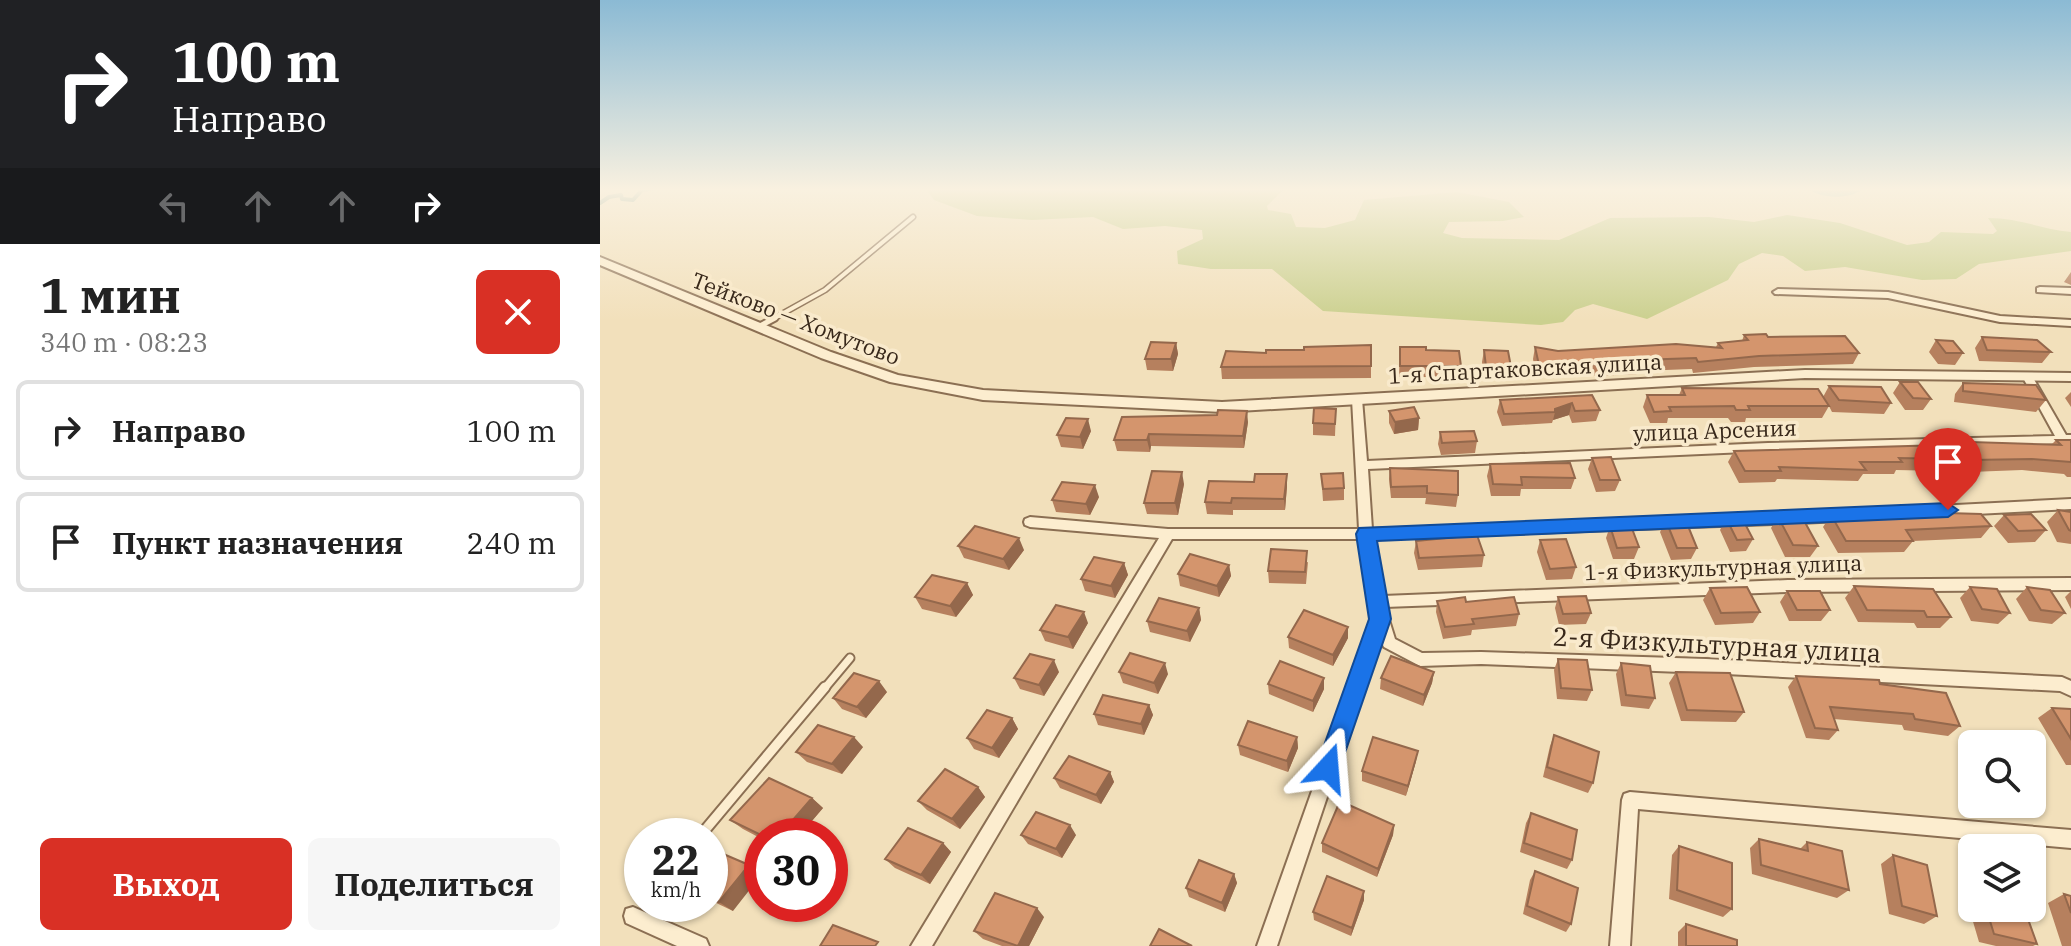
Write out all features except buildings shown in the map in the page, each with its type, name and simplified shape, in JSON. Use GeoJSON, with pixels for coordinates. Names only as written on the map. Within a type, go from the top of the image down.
{"type":"FeatureCollection","features":[{"type":"Feature","properties":{"kind":"street","name":"Тейково — Хомутово"},"geometry":{"type":"LineString","coordinates":[[600,261],[758,327],[895,379],[983,395]]}},
{"type":"Feature","properties":{"kind":"street"},"geometry":{"type":"LineString","coordinates":[[2040,290],[2071,291]]}},
{"type":"Feature","properties":{"kind":"street"},"geometry":{"type":"LineString","coordinates":[[1778,292],[1888,295],[2000,319],[2071,323]]}},
{"type":"Feature","properties":{"kind":"street","name":"1-я Спартаковская улица"},"geometry":{"type":"LineString","coordinates":[[983,395],[1222,407],[1805,374],[2071,377]]}},
{"type":"Feature","properties":{"kind":"street"},"geometry":{"type":"LineString","coordinates":[[2027,376],[2067,439]]}},
{"type":"Feature","properties":{"kind":"street"},"geometry":{"type":"LineString","coordinates":[[1267,946],[1380,619],[1366,534],[1357,399]]}},
{"type":"Feature","properties":{"kind":"street","name":"улица Арсения"},"geometry":{"type":"LineString","coordinates":[[1360,465],[2067,439]]}},
{"type":"Feature","properties":{"kind":"street"},"geometry":{"type":"LineString","coordinates":[[1030,522],[1168,534],[1366,534],[2069,507]]}},
{"type":"Feature","properties":{"kind":"street"},"geometry":{"type":"LineString","coordinates":[[921,946],[1168,534]]}},
{"type":"Feature","properties":{"kind":"street","name":"1-я Физкультурная улица"},"geometry":{"type":"LineString","coordinates":[[1377,602],[1788,586],[2071,584]]}},
{"type":"Feature","properties":{"kind":"street","name":"2-я Физкультурная улица"},"geometry":{"type":"LineString","coordinates":[[1380,619],[1389,643],[1420,660],[1481,658],[1706,666],[2062,684],[2071,689]]}},
{"type":"Feature","properties":{"kind":"street"},"geometry":{"type":"LineString","coordinates":[[1620,946],[1630,800],[2071,839]]}},
{"type":"Feature","properties":{"kind":"street"},"geometry":{"type":"LineString","coordinates":[[658,922],[699,946]]}},
{"type":"Feature","properties":{"kind":"lane"},"geometry":{"type":"LineString","coordinates":[[758,327],[825,290],[895,232]]}},
{"type":"Feature","properties":{"kind":"lane"},"geometry":{"type":"LineString","coordinates":[[715,818],[850,658]]}},
{"type":"Feature","properties":{"kind":"green space"},"geometry":{"type":"Polygon","coordinates":[[[1202,232],[1443,232],[1462,238],[1559,240],[1577,232],[1868,232],[1907,245],[1929,242],[1941,232],[2071,232],[2071,251],[1979,264],[1956,279],[1922,280],[1845,267],[1805,271],[1783,256],[1762,253],[1739,264],[1728,280],[1647,319],[1593,304],[1575,310],[1563,322],[1541,325],[1323,311],[1272,269],[1211,269],[1178,264],[1177,251],[1203,239],[1202,232]]]}},
{"type":"Feature","properties":{"kind":"route"},"geometry":{"type":"LineString","coordinates":[[1328,768],[1380,619],[1366,534],[1948,510]]}}]}
